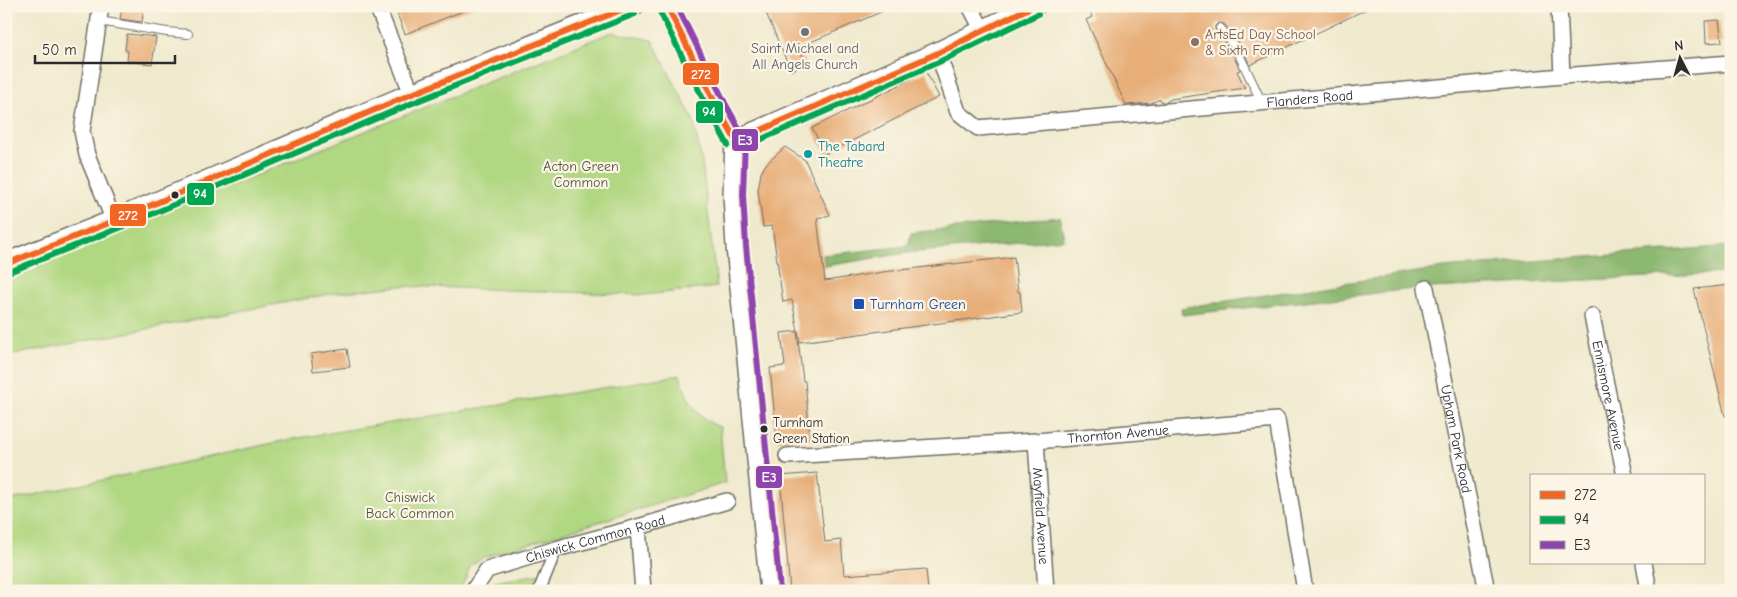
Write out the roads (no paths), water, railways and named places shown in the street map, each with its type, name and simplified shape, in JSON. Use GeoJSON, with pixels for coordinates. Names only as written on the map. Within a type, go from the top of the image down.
{"type":"FeatureCollection","features":[{"type":"Feature","properties":{"kind":"main road"},"geometry":{"type":"LineString","coordinates":[[6,264],[114,221],[412,94],[632,6]]}},
{"type":"Feature","properties":{"kind":"main road"},"geometry":{"type":"LineString","coordinates":[[666,6],[736,141],[734,195],[737,247],[771,591]]}},
{"type":"Feature","properties":{"kind":"main road"},"geometry":{"type":"LineString","coordinates":[[736,141],[938,53],[1034,6]]}},
{"type":"Feature","properties":{"kind":"street"},"geometry":{"type":"LineString","coordinates":[[377,6],[412,94]]}},
{"type":"Feature","properties":{"kind":"street"},"geometry":{"type":"LineString","coordinates":[[970,6],[983,31]]}},
{"type":"Feature","properties":{"kind":"street"},"geometry":{"type":"LineString","coordinates":[[1559,6],[1562,76]]}},
{"type":"Feature","properties":{"kind":"street"},"geometry":{"type":"LineString","coordinates":[[100,14],[82,131],[87,155],[114,221]]}},
{"type":"Feature","properties":{"kind":"street","name":"Flanders Road"},"geometry":{"type":"LineString","coordinates":[[938,53],[958,112],[978,128],[1562,76],[1731,63]]}},
{"type":"Feature","properties":{"kind":"street","name":"Upham Park Road"},"geometry":{"type":"LineString","coordinates":[[1426,288],[1487,591]]}},
{"type":"Feature","properties":{"kind":"street","name":"Ennismore Avenue"},"geometry":{"type":"LineString","coordinates":[[1592,316],[1625,474]]}},
{"type":"Feature","properties":{"kind":"street","name":"Thornton Avenue"},"geometry":{"type":"LineString","coordinates":[[787,456],[1036,441],[1277,420],[1305,591]]}},
{"type":"Feature","properties":{"kind":"street","name":"Mayfield Avenue"},"geometry":{"type":"LineString","coordinates":[[1036,441],[1046,591]]}},
{"type":"Feature","properties":{"kind":"street","name":"Chiswick Common Road"},"geometry":{"type":"LineString","coordinates":[[472,591],[487,570],[727,501]]}},
{"type":"Feature","properties":{"kind":"street"},"geometry":{"type":"LineString","coordinates":[[638,528],[643,591]]}},
{"type":"Feature","properties":{"kind":"street"},"geometry":{"type":"LineString","coordinates":[[539,591],[556,549]]}},
{"type":"Feature","properties":{"kind":"street"},"geometry":{"type":"LineString","coordinates":[[1644,564],[1649,591]]}},
{"type":"Feature","properties":{"kind":"lane"},"geometry":{"type":"LineString","coordinates":[[100,14],[167,32],[188,34]]}},
{"type":"Feature","properties":{"kind":"lane"},"geometry":{"type":"LineString","coordinates":[[1220,28],[1236,48],[1262,103]]}},
{"type":"Feature","properties":{"kind":"place","name":"Saint Michael and All Angels Church"},"geometry":{"type":"Point","coordinates":[805,32]}},
{"type":"Feature","properties":{"kind":"place","name":"ArtsEd Day School & Sixth Form"},"geometry":{"type":"Point","coordinates":[1195,42]}},
{"type":"Feature","properties":{"kind":"place","name":"The Tabard Theatre"},"geometry":{"type":"Point","coordinates":[808,154]}},
{"type":"Feature","properties":{"kind":"place","name":"Turnham Green"},"geometry":{"type":"Point","coordinates":[859,304]}},
{"type":"Feature","properties":{"kind":"place","name":"Turnham Green Station"},"geometry":{"type":"Point","coordinates":[764,429]}},
{"type":"Feature","properties":{"kind":"park label","name":"Acton Green Common"},"geometry":{"type":"Point","coordinates":[581,174]}},
{"type":"Feature","properties":{"kind":"park label","name":"Chiswick Back Common"},"geometry":{"type":"Point","coordinates":[410,506]}}]}
